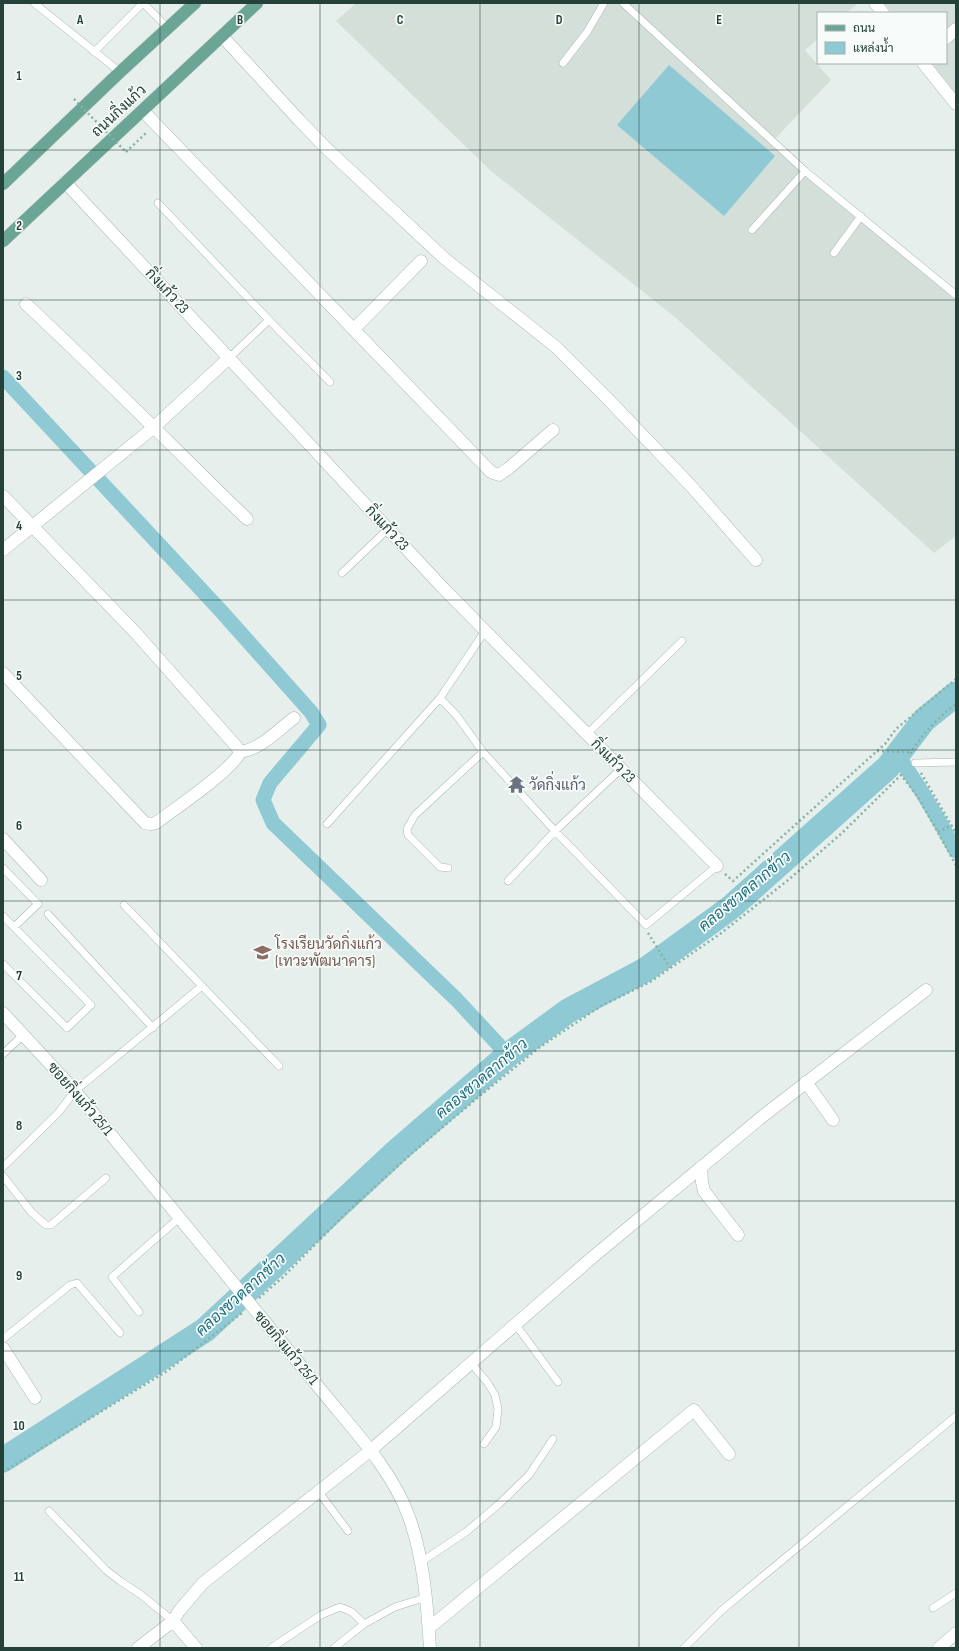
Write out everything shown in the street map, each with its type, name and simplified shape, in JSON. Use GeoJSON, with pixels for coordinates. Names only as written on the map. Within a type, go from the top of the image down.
{"type":"FeatureCollection","features":[{"type":"Feature","properties":{"kind":"main road","name":"ถนนกิ่งแก้ว"},"geometry":{"type":"LineString","coordinates":[[4,182],[195,3]]}},
{"type":"Feature","properties":{"kind":"main road","name":"ถนนกิ่งแก้ว"},"geometry":{"type":"LineString","coordinates":[[3,241],[143,111],[256,3]]}},
{"type":"Feature","properties":{"kind":"street"},"geometry":{"type":"LineString","coordinates":[[875,3],[882,12]]}},
{"type":"Feature","properties":{"kind":"street"},"geometry":{"type":"LineString","coordinates":[[947,37],[956,29]]}},
{"type":"Feature","properties":{"kind":"street"},"geometry":{"type":"LineString","coordinates":[[222,36],[298,119],[337,158],[445,259],[556,347],[579,369],[691,486],[756,560]]}},
{"type":"Feature","properties":{"kind":"street"},"geometry":{"type":"LineString","coordinates":[[924,64],[956,104]]}},
{"type":"Feature","properties":{"kind":"street"},"geometry":{"type":"LineString","coordinates":[[143,111],[495,474],[499,475],[509,468],[553,430]]}},
{"type":"Feature","properties":{"kind":"street","name":"กิ่งแก้ว 23"},"geometry":{"type":"LineString","coordinates":[[65,182],[485,631],[717,866]]}},
{"type":"Feature","properties":{"kind":"street"},"geometry":{"type":"LineString","coordinates":[[354,329],[421,261]]}},
{"type":"Feature","properties":{"kind":"street"},"geometry":{"type":"LineString","coordinates":[[26,304],[84,358],[153,428],[247,518]]}},
{"type":"Feature","properties":{"kind":"street"},"geometry":{"type":"LineString","coordinates":[[3,550],[153,428],[229,358]]}},
{"type":"Feature","properties":{"kind":"street"},"geometry":{"type":"LineString","coordinates":[[3,496],[134,631],[240,752]]}},
{"type":"Feature","properties":{"kind":"street"},"geometry":{"type":"LineString","coordinates":[[3,673],[145,823],[156,823],[225,771],[239,756],[240,752]]}},
{"type":"Feature","properties":{"kind":"street"},"geometry":{"type":"LineString","coordinates":[[240,752],[258,746],[294,718]]}},
{"type":"Feature","properties":{"kind":"street"},"geometry":{"type":"LineString","coordinates":[[3,839],[41,880]]}},
{"type":"Feature","properties":{"kind":"street"},"geometry":{"type":"LineString","coordinates":[[138,1648],[173,1621],[179,1611],[203,1583],[371,1450],[516,1324],[762,1116],[926,990]]}},
{"type":"Feature","properties":{"kind":"street","name":"ซอยกิ่งแก้ว 25/1"},"geometry":{"type":"LineString","coordinates":[[3,1013],[75,1091],[371,1450],[397,1492],[408,1516],[417,1543],[427,1597],[430,1648]]}},
{"type":"Feature","properties":{"kind":"street"},"geometry":{"type":"LineString","coordinates":[[806,1082],[833,1120]]}},
{"type":"Feature","properties":{"kind":"street"},"geometry":{"type":"LineString","coordinates":[[701,1167],[704,1191],[738,1235]]}},
{"type":"Feature","properties":{"kind":"street"},"geometry":{"type":"LineString","coordinates":[[3,1348],[35,1398]]}},
{"type":"Feature","properties":{"kind":"street"},"geometry":{"type":"LineString","coordinates":[[429,1628],[694,1410],[729,1454]]}},
{"type":"Feature","properties":{"kind":"street"},"geometry":{"type":"LineString","coordinates":[[173,1621],[196,1648]]}},
{"type":"Feature","properties":{"kind":"street"},"geometry":{"type":"LineString","coordinates":[[938,1648],[956,1633]]}},
{"type":"Feature","properties":{"kind":"lane"},"geometry":{"type":"LineString","coordinates":[[34,3],[120,72]]}},
{"type":"Feature","properties":{"kind":"lane"},"geometry":{"type":"LineString","coordinates":[[94,52],[143,3],[168,28]]}},
{"type":"Feature","properties":{"kind":"lane"},"geometry":{"type":"LineString","coordinates":[[563,63],[587,32],[604,3]]}},
{"type":"Feature","properties":{"kind":"lane"},"geometry":{"type":"LineString","coordinates":[[623,3],[804,170],[956,295]]}},
{"type":"Feature","properties":{"kind":"lane"},"geometry":{"type":"LineString","coordinates":[[752,230],[804,170]]}},
{"type":"Feature","properties":{"kind":"lane"},"geometry":{"type":"LineString","coordinates":[[158,203],[330,382]]}},
{"type":"Feature","properties":{"kind":"lane"},"geometry":{"type":"LineString","coordinates":[[834,253],[861,216]]}},
{"type":"Feature","properties":{"kind":"lane"},"geometry":{"type":"LineString","coordinates":[[229,358],[269,320]]}},
{"type":"Feature","properties":{"kind":"lane"},"geometry":{"type":"LineString","coordinates":[[342,573],[388,529]]}},
{"type":"Feature","properties":{"kind":"lane"},"geometry":{"type":"LineString","coordinates":[[328,824],[440,698],[485,631]]}},
{"type":"Feature","properties":{"kind":"lane"},"geometry":{"type":"LineString","coordinates":[[587,734],[682,641]]}},
{"type":"Feature","properties":{"kind":"lane"},"geometry":{"type":"LineString","coordinates":[[440,698],[456,716],[483,752],[555,831],[646,925],[717,866]]}},
{"type":"Feature","properties":{"kind":"lane"},"geometry":{"type":"LineString","coordinates":[[448,868],[440,867],[408,835],[407,828],[415,815],[483,752]]}},
{"type":"Feature","properties":{"kind":"lane"},"geometry":{"type":"LineString","coordinates":[[915,763],[956,762]]}},
{"type":"Feature","properties":{"kind":"lane"},"geometry":{"type":"LineString","coordinates":[[508,881],[555,831],[621,769]]}},
{"type":"Feature","properties":{"kind":"lane"},"geometry":{"type":"LineString","coordinates":[[3,868],[38,904],[14,927]]}},
{"type":"Feature","properties":{"kind":"lane"},"geometry":{"type":"LineString","coordinates":[[124,905],[279,1066]]}},
{"type":"Feature","properties":{"kind":"lane"},"geometry":{"type":"LineString","coordinates":[[48,914],[153,1028]]}},
{"type":"Feature","properties":{"kind":"lane"},"geometry":{"type":"LineString","coordinates":[[3,916],[91,1005],[67,1028],[3,964]]}},
{"type":"Feature","properties":{"kind":"lane"},"geometry":{"type":"LineString","coordinates":[[3,1168],[58,1113],[75,1091],[202,986]]}},
{"type":"Feature","properties":{"kind":"lane"},"geometry":{"type":"LineString","coordinates":[[3,1054],[23,1035]]}},
{"type":"Feature","properties":{"kind":"lane"},"geometry":{"type":"LineString","coordinates":[[3,1176],[32,1213],[46,1225],[51,1225],[106,1178]]}},
{"type":"Feature","properties":{"kind":"lane"},"geometry":{"type":"LineString","coordinates":[[139,1312],[112,1277],[179,1218]]}},
{"type":"Feature","properties":{"kind":"lane"},"geometry":{"type":"LineString","coordinates":[[3,1339],[70,1285],[77,1283],[120,1332]]}},
{"type":"Feature","properties":{"kind":"lane"},"geometry":{"type":"LineString","coordinates":[[516,1324],[558,1382]]}},
{"type":"Feature","properties":{"kind":"lane"},"geometry":{"type":"LineString","coordinates":[[471,1363],[487,1382],[495,1395],[498,1409],[496,1427],[484,1444]]}},
{"type":"Feature","properties":{"kind":"lane"},"geometry":{"type":"LineString","coordinates":[[684,1648],[721,1611],[956,1416]]}},
{"type":"Feature","properties":{"kind":"lane"},"geometry":{"type":"LineString","coordinates":[[421,1562],[466,1532],[504,1499],[529,1475],[553,1438]]}},
{"type":"Feature","properties":{"kind":"lane"},"geometry":{"type":"LineString","coordinates":[[318,1491],[348,1531]]}},
{"type":"Feature","properties":{"kind":"lane"},"geometry":{"type":"LineString","coordinates":[[49,1511],[106,1570],[140,1594],[173,1621]]}},
{"type":"Feature","properties":{"kind":"lane"},"geometry":{"type":"LineString","coordinates":[[933,1608],[956,1593]]}},
{"type":"Feature","properties":{"kind":"lane"},"geometry":{"type":"LineString","coordinates":[[334,1648],[364,1624],[395,1607],[427,1597]]}},
{"type":"Feature","properties":{"kind":"lane"},"geometry":{"type":"LineString","coordinates":[[271,1648],[280,1646],[321,1615],[340,1607],[352,1612],[364,1624]]}},
{"type":"Feature","properties":{"kind":"path"},"geometry":{"type":"LineString","coordinates":[[74,99],[126,152],[146,134],[134,119]]}},
{"type":"Feature","properties":{"kind":"path"},"geometry":{"type":"LineString","coordinates":[[717,866],[733,880],[885,744],[896,729],[956,679]]}},
{"type":"Feature","properties":{"kind":"path"},"geometry":{"type":"LineString","coordinates":[[877,751],[910,752]]}},
{"type":"Feature","properties":{"kind":"path"},"geometry":{"type":"LineString","coordinates":[[253,1303],[283,1277],[344,1215],[411,1154],[534,1052],[601,1006],[650,982],[720,934],[787,881],[842,833],[901,776],[918,797],[956,865]]}},
{"type":"Feature","properties":{"kind":"path"},"geometry":{"type":"LineString","coordinates":[[938,832],[952,825]]}},
{"type":"Feature","properties":{"kind":"path"},"geometry":{"type":"LineString","coordinates":[[654,943],[670,968]]}},
{"type":"Feature","properties":{"kind":"path"},"geometry":{"type":"LineString","coordinates":[[3,1472],[167,1371],[229,1324],[247,1308]]}},
{"type":"Feature","properties":{"kind":"shaded area"},"geometry":{"type":"Polygon","coordinates":[[[356,3],[858,3],[848,12],[817,12],[817,40],[805,50],[831,80],[770,144],[956,299],[956,536],[934,553],[676,318],[491,171],[336,21],[356,3]]]}},
{"type":"Feature","properties":{"kind":"shaded area"},"geometry":{"type":"Polygon","coordinates":[[[884,3],[956,3],[956,93],[933,64],[947,64],[947,12],[891,12],[884,3]]]}},
{"type":"Feature","properties":{"kind":"water"},"geometry":{"type":"Polygon","coordinates":[[[669,65],[775,156],[724,216],[617,125],[669,65]]]}},
{"type":"Feature","properties":{"kind":"waterway"},"geometry":{"type":"LineString","coordinates":[[3,377],[221,611],[311,712],[319,725],[270,783],[263,800],[273,823],[457,1000],[508,1055]]}},
{"type":"Feature","properties":{"kind":"waterway","name":"คลองชวดลากข้าว"},"geometry":{"type":"LineString","coordinates":[[3,1460],[205,1330],[397,1151],[508,1055],[568,1011],[645,970],[730,908],[888,767],[924,720],[956,694]]}},
{"type":"Feature","properties":{"kind":"waterway"},"geometry":{"type":"LineString","coordinates":[[897,755],[928,802],[956,851]]}},
{"type":"Feature","properties":{"kind":"place","name":"วัดกิ่งแก้ว"},"geometry":{"type":"Point","coordinates":[516,785]}},
{"type":"Feature","properties":{"kind":"place","name":"โรงเรียนวัดกิ่งแก้ว (เทวะพัฒนาคาร)"},"geometry":{"type":"Point","coordinates":[262,953]}}]}
